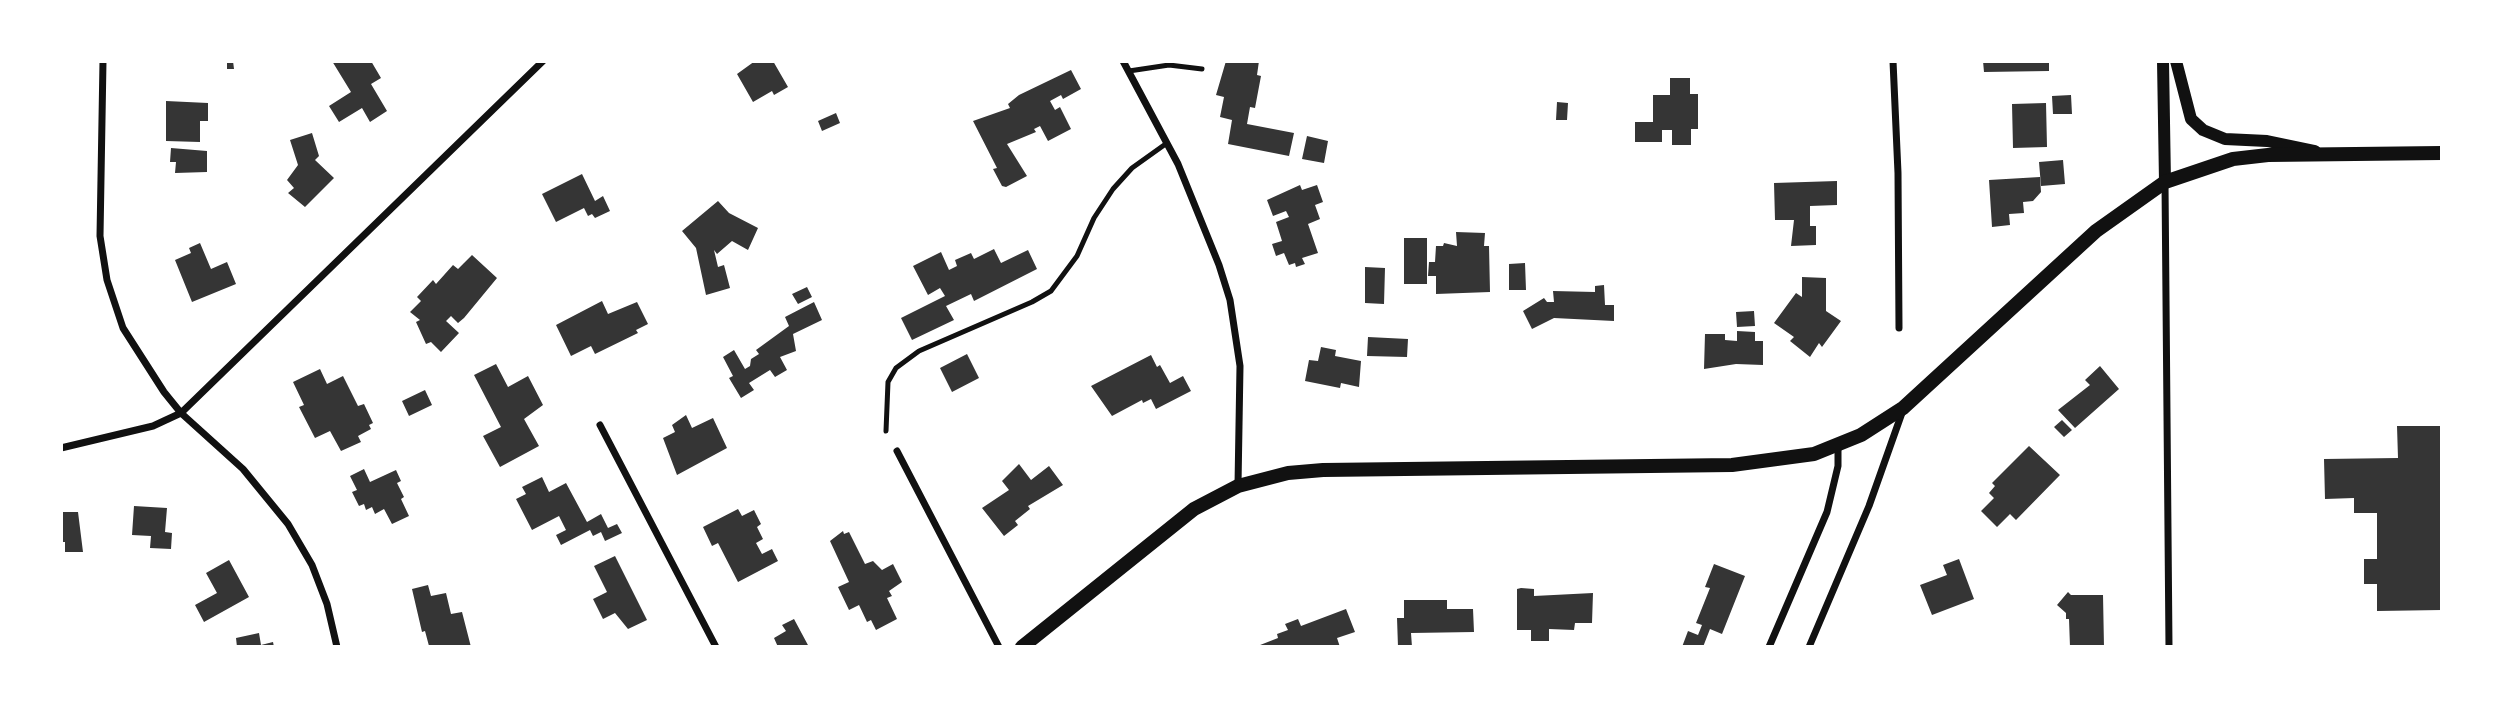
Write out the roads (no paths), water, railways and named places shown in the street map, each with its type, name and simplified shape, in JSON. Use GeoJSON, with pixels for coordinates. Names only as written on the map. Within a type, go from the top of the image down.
{"type":"FeatureCollection","features":[{"type":"Feature","properties":{"kind":"main road"},"geometry":{"type":"LineString","coordinates":[[1022,647],[1034,642],[1082,595],[1194,509],[1238,486],[1288,473],[1323,470],[1745,464],[1794,459],[1838,446],[1903,408],[2096,231],[2165,182],[2234,159],[2329,154],[2442,153]]}},
{"type":"Feature","properties":{"kind":"street"},"geometry":{"type":"LineString","coordinates":[[103,61],[100,236],[107,280],[134,349],[181,413],[243,469],[288,524],[316,575],[327,604],[337,647]]}},
{"type":"Feature","properties":{"kind":"street"},"geometry":{"type":"LineString","coordinates":[[61,449],[153,426],[181,413],[543,61]]}},
{"type":"Feature","properties":{"kind":"street"},"geometry":{"type":"LineString","coordinates":[[1123,61],[1167,142],[1205,228],[1230,300],[1240,366],[1238,486]]}},
{"type":"Feature","properties":{"kind":"street"},"geometry":{"type":"LineString","coordinates":[[1893,61],[1898,173],[1899,328]]}},
{"type":"Feature","properties":{"kind":"street"},"geometry":{"type":"LineString","coordinates":[[2163,61],[2169,647]]}},
{"type":"Feature","properties":{"kind":"street"},"geometry":{"type":"LineString","coordinates":[[2176,61],[2191,119],[2203,130],[2225,139],[2267,141],[2329,154]]}},
{"type":"Feature","properties":{"kind":"street"},"geometry":{"type":"LineString","coordinates":[[1809,647],[1870,506],[1903,408]]}},
{"type":"Feature","properties":{"kind":"street"},"geometry":{"type":"LineString","coordinates":[[600,425],[716,647]]}},
{"type":"Feature","properties":{"kind":"street"},"geometry":{"type":"LineString","coordinates":[[1769,647],[1827,512],[1838,466],[1838,446]]}},
{"type":"Feature","properties":{"kind":"street"},"geometry":{"type":"LineString","coordinates":[[897,451],[999,647]]}},
{"type":"Feature","properties":{"kind":"lane"},"geometry":{"type":"LineString","coordinates":[[1129,71],[1152,66],[1202,69]]}},
{"type":"Feature","properties":{"kind":"lane"},"geometry":{"type":"LineString","coordinates":[[886,430],[888,382],[896,368],[919,351],[1032,302],[1051,291],[1077,256],[1094,218],[1113,189],[1132,168],[1167,142]]}}]}
